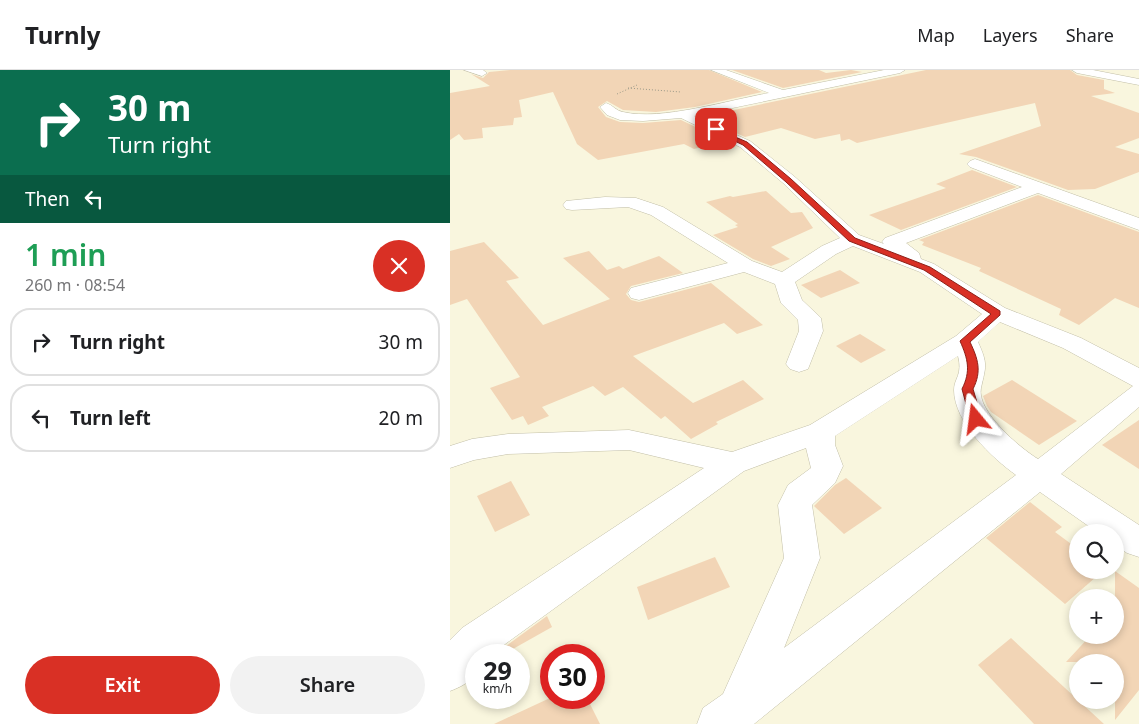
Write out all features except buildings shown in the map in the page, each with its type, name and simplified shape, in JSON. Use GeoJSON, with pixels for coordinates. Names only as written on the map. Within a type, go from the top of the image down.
{"type":"FeatureCollection","features":[{"type":"Feature","properties":{"kind":"street"},"geometry":{"type":"LineString","coordinates":[[469,70],[482,73]]}},
{"type":"Feature","properties":{"kind":"street"},"geometry":{"type":"LineString","coordinates":[[716,70],[784,94]]}},
{"type":"Feature","properties":{"kind":"street"},"geometry":{"type":"LineString","coordinates":[[606,107],[612,113],[631,118],[686,114],[784,94],[873,72],[900,70]]}},
{"type":"Feature","properties":{"kind":"street"},"geometry":{"type":"LineString","coordinates":[[1077,70],[1139,82]]}},
{"type":"Feature","properties":{"kind":"street"},"geometry":{"type":"LineString","coordinates":[[686,114],[692,120],[745,144],[788,180],[852,239],[927,268]]}},
{"type":"Feature","properties":{"kind":"street"},"geometry":{"type":"LineString","coordinates":[[975,164],[1139,224]]}},
{"type":"Feature","properties":{"kind":"street"},"geometry":{"type":"LineString","coordinates":[[1037,187],[892,242],[927,268],[997,313],[1072,343],[1139,379]]}},
{"type":"Feature","properties":{"kind":"street"},"geometry":{"type":"LineString","coordinates":[[572,205],[630,202],[657,211],[745,265],[784,280]]}},
{"type":"Feature","properties":{"kind":"street"},"geometry":{"type":"LineString","coordinates":[[784,280],[829,250],[852,239]]}},
{"type":"Feature","properties":{"kind":"street"},"geometry":{"type":"LineString","coordinates":[[639,293],[745,265]]}},
{"type":"Feature","properties":{"kind":"street"},"geometry":{"type":"LineString","coordinates":[[784,280],[792,304],[809,318],[811,331],[799,364]]}},
{"type":"Feature","properties":{"kind":"street"},"geometry":{"type":"LineString","coordinates":[[450,671],[476,641],[694,492],[733,463],[820,432],[965,341],[997,313]]}},
{"type":"Feature","properties":{"kind":"street"},"geometry":{"type":"LineString","coordinates":[[965,341],[973,360],[974,376],[968,389],[976,419],[1012,457],[1139,543]]}},
{"type":"Feature","properties":{"kind":"street"},"geometry":{"type":"LineString","coordinates":[[729,716],[1038,476],[1139,393]]}},
{"type":"Feature","properties":{"kind":"street"},"geometry":{"type":"LineString","coordinates":[[729,716],[802,558],[795,505],[800,494],[824,475],[827,466],[820,445],[820,432]]}},
{"type":"Feature","properties":{"kind":"street"},"geometry":{"type":"LineString","coordinates":[[450,457],[472,450],[508,444],[630,440],[733,463]]}},
{"type":"Feature","properties":{"kind":"path"},"geometry":{"type":"LineString","coordinates":[[628,88],[681,92]]}},
{"type":"Feature","properties":{"kind":"route"},"geometry":{"type":"LineString","coordinates":[[716,129],[745,144],[788,180],[852,239],[927,268],[997,313],[965,341],[973,360],[974,376],[968,389],[976,419]]}}]}
